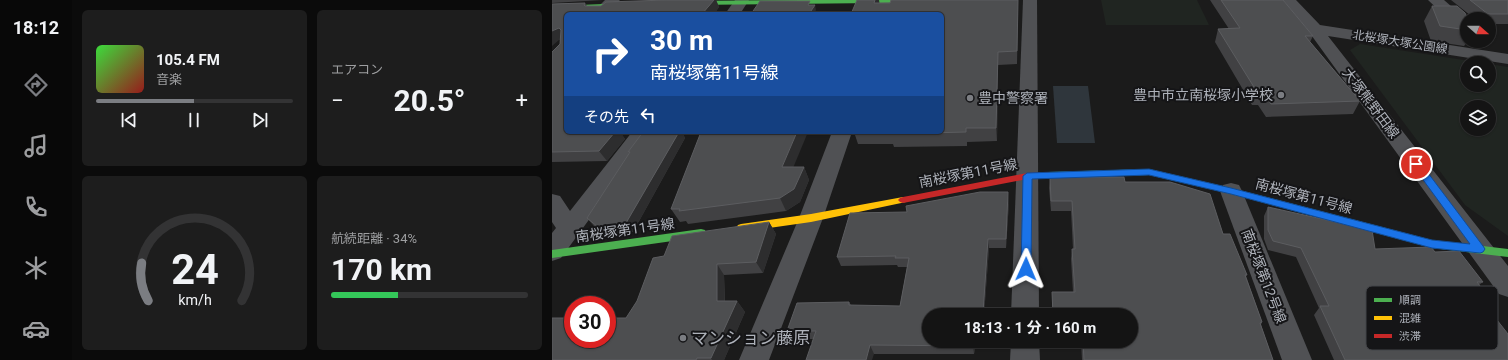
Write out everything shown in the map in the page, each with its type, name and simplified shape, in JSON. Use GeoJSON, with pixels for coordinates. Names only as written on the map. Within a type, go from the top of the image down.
{"type":"FeatureCollection","features":[{"type":"Feature","properties":{"kind":"street"},"geometry":{"type":"LineString","coordinates":[[887,12],[890,0]]}},
{"type":"Feature","properties":{"kind":"street"},"geometry":{"type":"LineString","coordinates":[[678,3],[742,1],[968,0]]}},
{"type":"Feature","properties":{"kind":"street"},"geometry":{"type":"LineString","coordinates":[[1025,308],[1030,0]]}},
{"type":"Feature","properties":{"kind":"street","name":"大塚熊野田線"},"geometry":{"type":"LineString","coordinates":[[1288,0],[1315,29],[1508,286]]}},
{"type":"Feature","properties":{"kind":"street"},"geometry":{"type":"LineString","coordinates":[[1435,0],[1460,22]]}},
{"type":"Feature","properties":{"kind":"street"},"geometry":{"type":"LineString","coordinates":[[734,12],[742,1]]}},
{"type":"Feature","properties":{"kind":"street"},"geometry":{"type":"LineString","coordinates":[[552,8],[639,4]]}},
{"type":"Feature","properties":{"kind":"street","name":"北桜塚大塚公園線"},"geometry":{"type":"LineString","coordinates":[[1315,29],[1504,58]]}},
{"type":"Feature","properties":{"kind":"street"},"geometry":{"type":"LineString","coordinates":[[1491,48],[1504,58]]}},
{"type":"Feature","properties":{"kind":"street"},"geometry":{"type":"LineString","coordinates":[[552,251],[570,230],[642,134]]}},
{"type":"Feature","properties":{"kind":"street"},"geometry":{"type":"LineString","coordinates":[[754,360],[811,218],[841,134]]}},
{"type":"Feature","properties":{"kind":"street","name":"南桜塚第11号線"},"geometry":{"type":"LineString","coordinates":[[732,229],[811,218],[1027,176],[1149,172],[1231,191],[1432,244],[1508,253]]}},
{"type":"Feature","properties":{"kind":"street","name":"南桜塚第12号線"},"geometry":{"type":"LineString","coordinates":[[1231,191],[1297,360]]}},
{"type":"Feature","properties":{"kind":"street"},"geometry":{"type":"LineString","coordinates":[[552,202],[570,230]]}},
{"type":"Feature","properties":{"kind":"street","name":"南桜塚第11号線"},"geometry":{"type":"LineString","coordinates":[[552,254],[709,232]]}},
{"type":"Feature","properties":{"kind":"street"},"geometry":{"type":"LineString","coordinates":[[1025,348],[1025,360]]}},
{"type":"Feature","properties":{"kind":"shaded area"},"geometry":{"type":"Polygon","coordinates":[[[1101,0],[1197,0],[1209,25],[1106,25],[1101,0]]]}},
{"type":"Feature","properties":{"kind":"shaded area"},"geometry":{"type":"Polygon","coordinates":[[[1360,44],[1460,59],[1460,92],[1496,92],[1496,65],[1508,67],[1508,236],[1465,205],[1350,50],[1360,44]]]}},
{"type":"Feature","properties":{"kind":"shaded area"},"geometry":{"type":"Polygon","coordinates":[[[1053,86],[1088,86],[1095,143],[1057,143],[1053,86]]]}},
{"type":"Feature","properties":{"kind":"building"},"geometry":{"type":"Polygon","coordinates":[[[714,0],[704,12],[564,12],[564,134],[613,134],[599,151],[552,152],[552,52],[560,44],[561,30],[559,28],[552,31],[552,4],[585,3],[585,6],[601,6],[606,2],[714,0]]]}},
{"type":"Feature","properties":{"kind":"building"},"geometry":{"type":"Polygon","coordinates":[[[857,0],[875,0],[874,3],[890,3],[891,0],[1018,0],[1017,51],[998,52],[996,128],[966,128],[966,132],[944,133],[944,12],[852,12],[857,0]]]}},
{"type":"Feature","properties":{"kind":"building"},"geometry":{"type":"Polygon","coordinates":[[[1221,0],[1283,0],[1313,36],[1305,36],[1360,101],[1271,104],[1263,92],[1257,92],[1218,29],[1240,28],[1221,0]]]}},
{"type":"Feature","properties":{"kind":"building"},"geometry":{"type":"Polygon","coordinates":[[[1470,0],[1508,0],[1508,14],[1485,12],[1470,0]]]}},
{"type":"Feature","properties":{"kind":"building"},"geometry":{"type":"Polygon","coordinates":[[[760,1],[810,1],[808,5],[815,5],[810,12],[752,12],[760,1]]]}},
{"type":"Feature","properties":{"kind":"building"},"geometry":{"type":"Polygon","coordinates":[[[1432,6],[1457,6],[1464,12],[1460,12],[1460,29],[1440,26],[1432,6]]]}},
{"type":"Feature","properties":{"kind":"building"},"geometry":{"type":"Polygon","coordinates":[[[642,134],[678,134],[626,223],[598,227],[587,218],[630,152],[628,152],[642,134]]]}},
{"type":"Feature","properties":{"kind":"building"},"geometry":{"type":"Polygon","coordinates":[[[700,134],[796,134],[782,167],[804,167],[794,189],[780,198],[679,211],[680,209],[671,209],[700,134]]]}},
{"type":"Feature","properties":{"kind":"building"},"geometry":{"type":"Polygon","coordinates":[[[1050,177],[1124,177],[1125,182],[1170,182],[1210,194],[1223,234],[1230,234],[1247,275],[1245,275],[1262,322],[1260,323],[1273,360],[1084,360],[1083,348],[1138,348],[1138,308],[1053,308],[1052,292],[1075,292],[1072,249],[1075,249],[1072,201],[1051,201],[1050,177]]]}},
{"type":"Feature","properties":{"kind":"building"},"geometry":{"type":"Polygon","coordinates":[[[980,192],[1008,192],[1006,239],[988,239],[983,308],[922,308],[922,346],[870,345],[866,360],[806,360],[816,331],[787,331],[797,303],[849,302],[849,305],[900,306],[909,258],[895,258],[896,256],[837,257],[850,213],[907,212],[906,206],[980,192]]]}},
{"type":"Feature","properties":{"kind":"building"},"geometry":{"type":"Polygon","coordinates":[[[1268,207],[1372,230],[1375,249],[1431,247],[1435,252],[1459,251],[1483,282],[1477,282],[1480,286],[1366,286],[1366,350],[1498,350],[1498,321],[1508,334],[1508,360],[1345,360],[1320,306],[1329,306],[1301,248],[1273,241],[1268,230],[1268,207]]]}},
{"type":"Feature","properties":{"kind":"building"},"geometry":{"type":"Polygon","coordinates":[[[769,222],[756,262],[717,264],[717,301],[737,301],[711,358],[697,358],[696,360],[552,360],[552,318],[564,318],[564,348],[616,348],[616,318],[626,318],[637,301],[653,258],[664,256],[672,236],[769,222]]]}},
{"type":"Feature","properties":{"kind":"traffic: fast"},"geometry":{"type":"LineString","coordinates":[[687,3],[968,0]]}},
{"type":"Feature","properties":{"kind":"traffic: fast"},"geometry":{"type":"LineString","coordinates":[[552,8],[631,5]]}},
{"type":"Feature","properties":{"kind":"traffic: fast"},"geometry":{"type":"LineString","coordinates":[[1048,175],[1149,172],[1231,191],[1432,244],[1508,253]]}},
{"type":"Feature","properties":{"kind":"traffic: fast"},"geometry":{"type":"LineString","coordinates":[[552,254],[701,233]]}},
{"type":"Feature","properties":{"kind":"traffic: slow"},"geometry":{"type":"LineString","coordinates":[[741,228],[811,218],[903,200]]}},
{"type":"Feature","properties":{"kind":"traffic: jam"},"geometry":{"type":"LineString","coordinates":[[903,200],[1027,176],[1048,175]]}},
{"type":"Feature","properties":{"kind":"place","name":"豊中市立南桜塚小学校"},"geometry":{"type":"Point","coordinates":[1281,95]}},
{"type":"Feature","properties":{"kind":"place","name":"豊中警察署"},"geometry":{"type":"Point","coordinates":[970,98]}},
{"type":"Feature","properties":{"kind":"place","name":"マンション藤原"},"geometry":{"type":"Point","coordinates":[683,338]}},
{"type":"Feature","properties":{"kind":"route"},"geometry":{"type":"LineString","coordinates":[[1026,269],[1027,176],[1149,172],[1231,191],[1432,244],[1480,249],[1416,164]]}}]}
